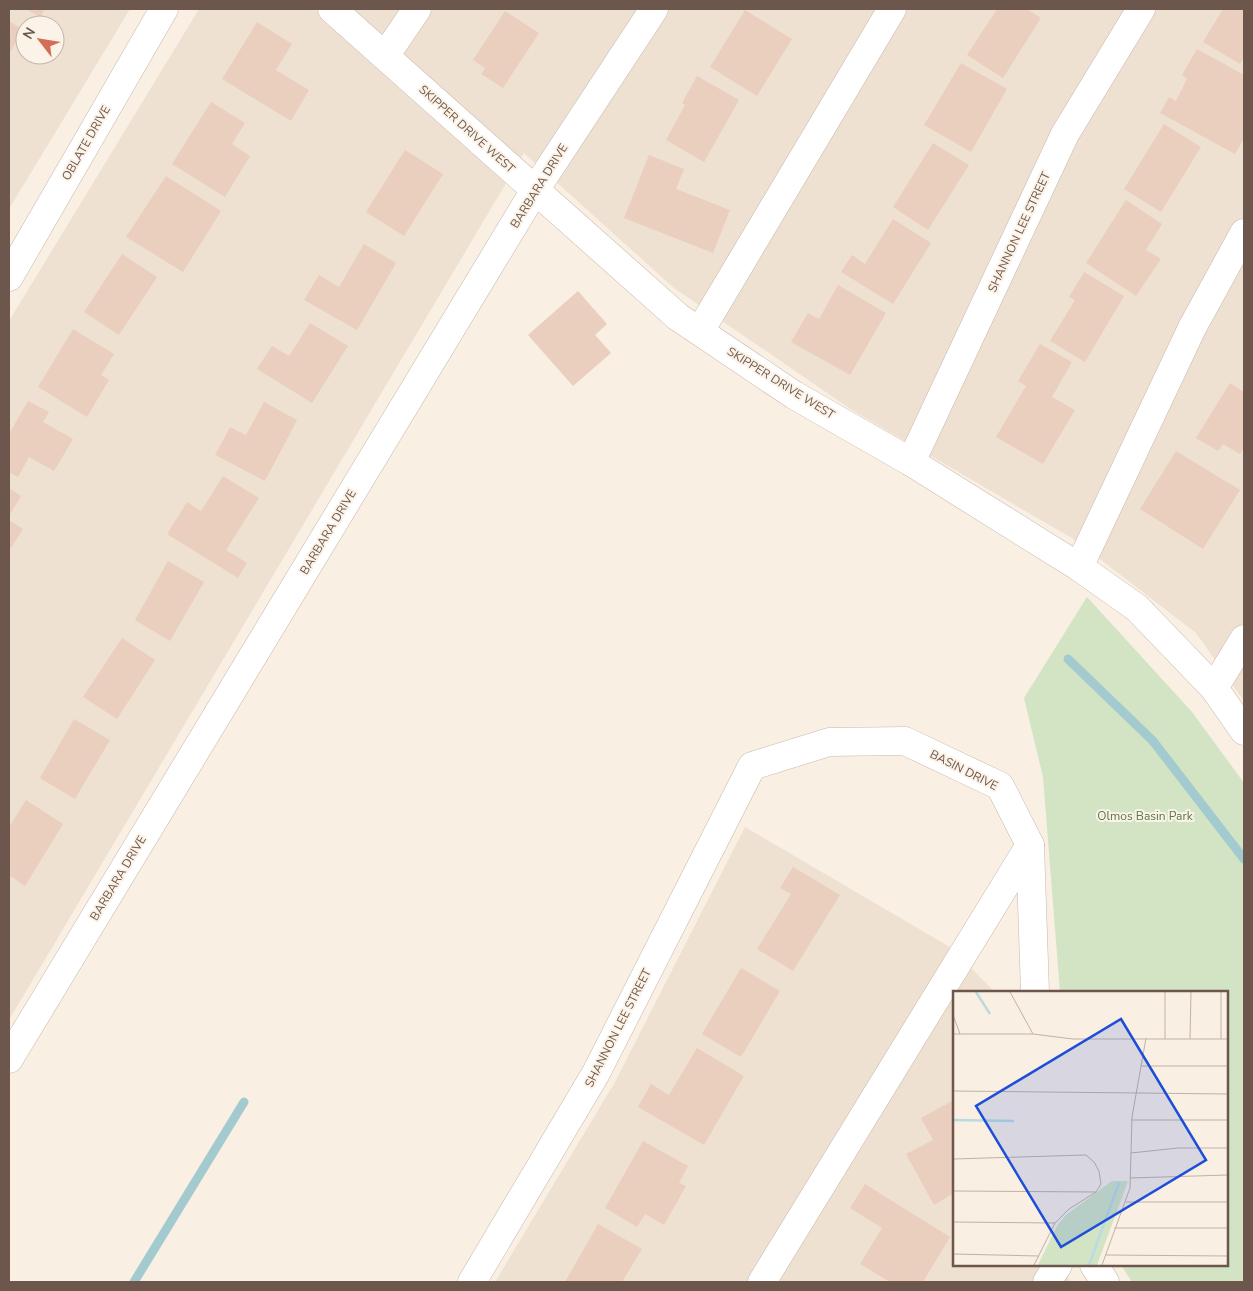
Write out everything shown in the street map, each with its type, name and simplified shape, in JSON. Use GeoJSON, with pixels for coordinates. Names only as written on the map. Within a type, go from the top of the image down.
{"type":"FeatureCollection","features":[{"type":"Feature","properties":{"kind":"street","name":"OBLATE DRIVE"},"geometry":{"type":"LineString","coordinates":[[9,277],[164,9]]}},
{"type":"Feature","properties":{"kind":"street","name":"SKIPPER DRIVE WEST"},"geometry":{"type":"LineString","coordinates":[[332,9],[678,317],[794,395],[912,462],[1079,567],[1137,608],[1214,688],[1244,732]]}},
{"type":"Feature","properties":{"kind":"street"},"geometry":{"type":"LineString","coordinates":[[385,56],[417,9]]}},
{"type":"Feature","properties":{"kind":"street","name":"BARBARA DRIVE"},"geometry":{"type":"LineString","coordinates":[[9,1059],[536,190],[654,9]]}},
{"type":"Feature","properties":{"kind":"street"},"geometry":{"type":"LineString","coordinates":[[700,331],[892,9]]}},
{"type":"Feature","properties":{"kind":"street","name":"SHANNON LEE STREET"},"geometry":{"type":"LineString","coordinates":[[912,462],[1065,134],[1141,9]]}},
{"type":"Feature","properties":{"kind":"street"},"geometry":{"type":"LineString","coordinates":[[1079,567],[1192,328],[1244,232]]}},
{"type":"Feature","properties":{"kind":"street"},"geometry":{"type":"LineString","coordinates":[[1214,688],[1244,639]]}},
{"type":"Feature","properties":{"kind":"street","name":"BASIN DRIVE"},"geometry":{"type":"LineString","coordinates":[[752,766],[829,742],[905,741],[1000,786],[1030,845],[1035,991]]}},
{"type":"Feature","properties":{"kind":"street","name":"SHANNON LEE STREET"},"geometry":{"type":"LineString","coordinates":[[472,1282],[596,1073],[752,766]]}},
{"type":"Feature","properties":{"kind":"street"},"geometry":{"type":"LineString","coordinates":[[762,1282],[1030,845]]}},
{"type":"Feature","properties":{"kind":"street"},"geometry":{"type":"LineString","coordinates":[[1047,1282],[1057,1266]]}},
{"type":"Feature","properties":{"kind":"street"},"geometry":{"type":"LineString","coordinates":[[1095,1266],[1104,1282]]}},
{"type":"Feature","properties":{"kind":"shaded area"},"geometry":{"type":"Polygon","coordinates":[[[9,9],[130,9],[9,209],[9,9]]]}},
{"type":"Feature","properties":{"kind":"shaded area"},"geometry":{"type":"Polygon","coordinates":[[[199,9],[1244,9],[1244,701],[1196,633],[1075,540],[852,410],[674,288],[524,153],[9,1020],[9,321],[199,9]]]}},
{"type":"Feature","properties":{"kind":"shaded area"},"geometry":{"type":"Polygon","coordinates":[[[745,827],[950,947],[994,991],[953,991],[953,1266],[1060,1266],[1071,1282],[495,1282],[615,1082],[745,827]]]}},
{"type":"Feature","properties":{"kind":"green space","name":"Olmos Basin Park"},"geometry":{"type":"Polygon","coordinates":[[[1087,597],[1192,712],[1244,783],[1244,1282],[1132,1282],[1122,1266],[1228,1266],[1228,991],[1060,991],[1043,777],[1024,698],[1087,597]]]}},
{"type":"Feature","properties":{"kind":"building"},"geometry":{"type":"Polygon","coordinates":[[[26,9],[45,9],[41,15],[36,15],[26,9]]]}},
{"type":"Feature","properties":{"kind":"building"},"geometry":{"type":"Polygon","coordinates":[[[997,9],[1027,9],[1041,18],[1003,78],[967,55],[997,9]]]}},
{"type":"Feature","properties":{"kind":"building"},"geometry":{"type":"Polygon","coordinates":[[[1223,9],[1244,9],[1244,57],[1240,64],[1203,42],[1223,9]]]}},
{"type":"Feature","properties":{"kind":"building"},"geometry":{"type":"Polygon","coordinates":[[[745,10],[792,39],[757,96],[710,67],[745,10]]]}},
{"type":"Feature","properties":{"kind":"building"},"geometry":{"type":"Polygon","coordinates":[[[505,11],[539,33],[503,88],[481,74],[485,68],[473,60],[505,11]]]}},
{"type":"Feature","properties":{"kind":"building"},"geometry":{"type":"Polygon","coordinates":[[[9,21],[15,25],[15,44],[9,54],[9,21]]]}},
{"type":"Feature","properties":{"kind":"building"},"geometry":{"type":"Polygon","coordinates":[[[257,22],[292,44],[276,70],[309,90],[291,121],[222,79],[257,22]]]}},
{"type":"Feature","properties":{"kind":"building"},"geometry":{"type":"Polygon","coordinates":[[[1197,49],[1244,75],[1244,138],[1235,154],[1160,113],[1169,97],[1176,101],[1187,79],[1182,75],[1197,49]]]}},
{"type":"Feature","properties":{"kind":"building"},"geometry":{"type":"Polygon","coordinates":[[[961,63],[1007,89],[971,152],[924,125],[961,63]]]}},
{"type":"Feature","properties":{"kind":"building"},"geometry":{"type":"Polygon","coordinates":[[[697,76],[739,100],[704,162],[666,140],[685,105],[682,103],[697,76]]]}},
{"type":"Feature","properties":{"kind":"building"},"geometry":{"type":"Polygon","coordinates":[[[211,102],[245,123],[232,144],[250,156],[225,197],[172,164],[211,102]]]}},
{"type":"Feature","properties":{"kind":"building"},"geometry":{"type":"Polygon","coordinates":[[[1164,124],[1201,147],[1161,212],[1124,189],[1164,124]]]}},
{"type":"Feature","properties":{"kind":"building"},"geometry":{"type":"Polygon","coordinates":[[[933,143],[969,165],[928,230],[893,207],[933,143]]]}},
{"type":"Feature","properties":{"kind":"building"},"geometry":{"type":"Polygon","coordinates":[[[405,150],[443,174],[404,236],[366,212],[405,150]]]}},
{"type":"Feature","properties":{"kind":"building"},"geometry":{"type":"Polygon","coordinates":[[[649,155],[684,169],[676,189],[730,210],[713,253],[624,218],[649,155]]]}},
{"type":"Feature","properties":{"kind":"building"},"geometry":{"type":"Polygon","coordinates":[[[166,176],[221,211],[183,272],[126,237],[166,176]]]}},
{"type":"Feature","properties":{"kind":"building"},"geometry":{"type":"Polygon","coordinates":[[[1126,200],[1162,224],[1146,250],[1161,259],[1136,296],[1086,263],[1126,200]]]}},
{"type":"Feature","properties":{"kind":"building"},"geometry":{"type":"Polygon","coordinates":[[[893,219],[931,243],[893,304],[841,272],[852,255],[865,264],[893,219]]]}},
{"type":"Feature","properties":{"kind":"building"},"geometry":{"type":"Polygon","coordinates":[[[364,244],[396,263],[357,330],[304,300],[319,275],[339,287],[364,244]]]}},
{"type":"Feature","properties":{"kind":"building"},"geometry":{"type":"Polygon","coordinates":[[[122,254],[157,277],[119,335],[84,312],[122,254]]]}},
{"type":"Feature","properties":{"kind":"building"},"geometry":{"type":"Polygon","coordinates":[[[1084,272],[1124,296],[1085,362],[1050,341],[1075,300],[1069,297],[1084,272]]]}},
{"type":"Feature","properties":{"kind":"building"},"geometry":{"type":"Polygon","coordinates":[[[838,285],[886,313],[850,375],[791,342],[808,313],[819,319],[838,285]]]}},
{"type":"Feature","properties":{"kind":"building"},"geometry":{"type":"Polygon","coordinates":[[[578,291],[607,324],[595,335],[611,353],[573,386],[528,335],[578,291]]]}},
{"type":"Feature","properties":{"kind":"building"},"geometry":{"type":"Polygon","coordinates":[[[310,323],[348,346],[312,403],[257,369],[272,346],[289,356],[310,323]]]}},
{"type":"Feature","properties":{"kind":"building"},"geometry":{"type":"Polygon","coordinates":[[[73,329],[114,354],[101,375],[109,380],[87,417],[38,387],[73,329]]]}},
{"type":"Feature","properties":{"kind":"building"},"geometry":{"type":"Polygon","coordinates":[[[1040,344],[1072,362],[1052,397],[1075,410],[1043,464],[996,437],[1026,386],[1018,381],[1040,344]]]}},
{"type":"Feature","properties":{"kind":"building"},"geometry":{"type":"Polygon","coordinates":[[[1230,383],[1244,392],[1244,447],[1240,454],[1223,444],[1218,451],[1196,438],[1230,383]]]}},
{"type":"Feature","properties":{"kind":"building"},"geometry":{"type":"Polygon","coordinates":[[[28,401],[49,412],[43,422],[73,439],[54,471],[29,457],[18,477],[9,472],[9,434],[28,401]]]}},
{"type":"Feature","properties":{"kind":"building"},"geometry":{"type":"Polygon","coordinates":[[[264,402],[297,420],[265,481],[215,455],[230,427],[246,435],[264,402]]]}},
{"type":"Feature","properties":{"kind":"building"},"geometry":{"type":"Polygon","coordinates":[[[1176,451],[1240,490],[1203,549],[1140,509],[1176,451]]]}},
{"type":"Feature","properties":{"kind":"building"},"geometry":{"type":"Polygon","coordinates":[[[223,476],[259,498],[226,550],[247,563],[238,578],[167,534],[187,502],[201,511],[223,476]]]}},
{"type":"Feature","properties":{"kind":"building"},"geometry":{"type":"Polygon","coordinates":[[[9,488],[21,496],[9,516],[9,488]]]}},
{"type":"Feature","properties":{"kind":"building"},"geometry":{"type":"Polygon","coordinates":[[[9,520],[23,529],[9,551],[9,520]]]}},
{"type":"Feature","properties":{"kind":"building"},"geometry":{"type":"Polygon","coordinates":[[[168,561],[204,582],[170,641],[135,620],[168,561]]]}},
{"type":"Feature","properties":{"kind":"building"},"geometry":{"type":"Polygon","coordinates":[[[122,638],[155,660],[117,719],[83,697],[122,638]]]}},
{"type":"Feature","properties":{"kind":"building"},"geometry":{"type":"Polygon","coordinates":[[[74,719],[110,740],[75,799],[40,778],[74,719]]]}},
{"type":"Feature","properties":{"kind":"building"},"geometry":{"type":"Polygon","coordinates":[[[26,800],[63,824],[25,886],[9,875],[9,827],[26,800]]]}},
{"type":"Feature","properties":{"kind":"building"},"geometry":{"type":"Polygon","coordinates":[[[793,867],[840,895],[793,971],[757,949],[791,894],[780,888],[793,867]]]}},
{"type":"Feature","properties":{"kind":"building"},"geometry":{"type":"Polygon","coordinates":[[[741,968],[780,991],[741,1057],[702,1034],[741,968]]]}},
{"type":"Feature","properties":{"kind":"building"},"geometry":{"type":"Polygon","coordinates":[[[697,1048],[744,1076],[704,1145],[638,1107],[651,1084],[669,1095],[697,1048]]]}},
{"type":"Feature","properties":{"kind":"building"},"geometry":{"type":"Polygon","coordinates":[[[953,1101],[953,1194],[934,1205],[906,1154],[933,1140],[921,1118],[953,1101]]]}},
{"type":"Feature","properties":{"kind":"building"},"geometry":{"type":"Polygon","coordinates":[[[643,1141],[688,1166],[679,1183],[686,1186],[664,1225],[645,1214],[637,1227],[605,1208],[643,1141]]]}},
{"type":"Feature","properties":{"kind":"building"},"geometry":{"type":"Polygon","coordinates":[[[865,1184],[950,1237],[923,1282],[890,1282],[860,1264],[882,1228],[850,1208],[865,1184]]]}},
{"type":"Feature","properties":{"kind":"building"},"geometry":{"type":"Polygon","coordinates":[[[598,1224],[642,1249],[622,1282],[565,1282],[598,1224]]]}},
{"type":"Feature","properties":{"kind":"waterway"},"geometry":{"type":"LineString","coordinates":[[1068,659],[1153,741],[1244,859]]}},
{"type":"Feature","properties":{"kind":"waterway"},"geometry":{"type":"LineString","coordinates":[[134,1282],[244,1102]]}}]}
